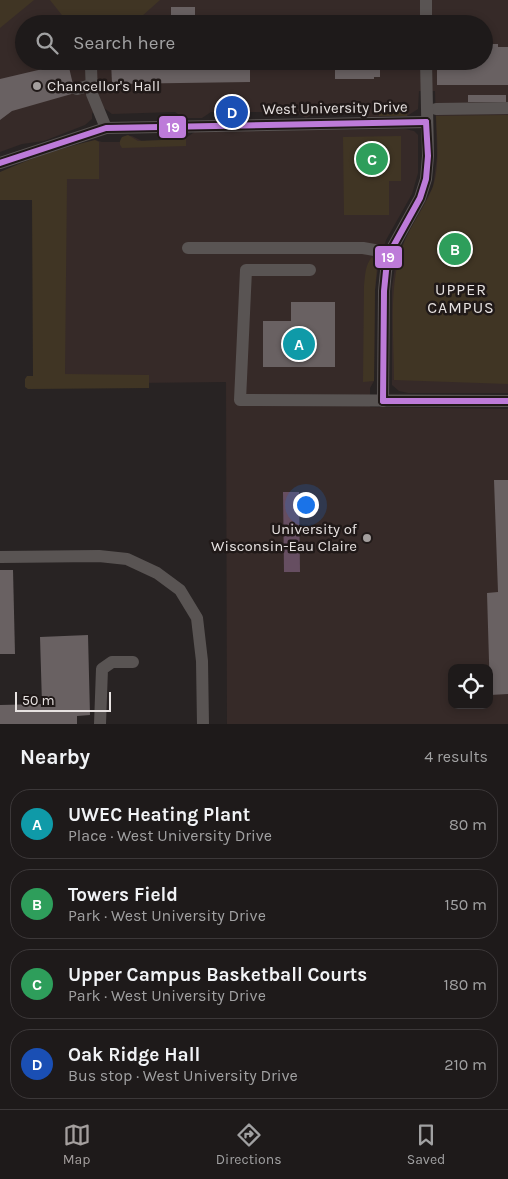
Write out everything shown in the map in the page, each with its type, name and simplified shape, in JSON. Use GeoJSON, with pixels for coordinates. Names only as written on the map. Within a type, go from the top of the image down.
{"type":"FeatureCollection","features":[{"type":"Feature","properties":{"kind":"street"},"geometry":{"type":"LineString","coordinates":[[426,0],[426,15]]}},
{"type":"Feature","properties":{"kind":"street"},"geometry":{"type":"LineString","coordinates":[[426,70],[426,122]]}},
{"type":"Feature","properties":{"kind":"street"},"geometry":{"type":"LineString","coordinates":[[77,89],[94,73],[92,94],[106,128]]}},
{"type":"Feature","properties":{"kind":"street"},"geometry":{"type":"LineString","coordinates":[[436,109],[508,108]]}},
{"type":"Feature","properties":{"kind":"street","name":"West University Drive"},"geometry":{"type":"LineString","coordinates":[[0,163],[106,128],[426,122],[428,156],[426,179],[420,198],[389,254],[384,291],[383,401]]}},
{"type":"Feature","properties":{"kind":"street"},"geometry":{"type":"LineString","coordinates":[[188,248],[363,248],[389,254]]}},
{"type":"Feature","properties":{"kind":"street"},"geometry":{"type":"LineString","coordinates":[[310,270],[246,270],[240,400],[508,401]]}},
{"type":"Feature","properties":{"kind":"street"},"geometry":{"type":"LineString","coordinates":[[0,557],[100,556],[127,559],[157,573],[180,590],[197,618],[202,661],[203,724]]}},
{"type":"Feature","properties":{"kind":"street"},"geometry":{"type":"LineString","coordinates":[[100,724],[102,669],[112,662],[133,662]]}},
{"type":"Feature","properties":{"kind":"shaded area"},"geometry":{"type":"Polygon","coordinates":[[[0,0],[508,0],[508,393],[408,393],[399,391],[392,385],[392,286],[396,261],[405,239],[433,187],[437,156],[435,91],[419,91],[418,109],[407,116],[365,117],[356,111],[317,112],[306,118],[295,112],[211,112],[202,118],[184,118],[175,112],[112,114],[104,108],[92,113],[92,119],[85,125],[44,141],[22,144],[0,152],[0,0]]]}},
{"type":"Feature","properties":{"kind":"shaded area"},"geometry":{"type":"Polygon","coordinates":[[[0,0],[34,0],[15,15],[0,28],[0,0]]]}},
{"type":"Feature","properties":{"kind":"shaded area"},"geometry":{"type":"Polygon","coordinates":[[[50,0],[160,0],[143,15],[62,15],[50,0]]]}},
{"type":"Feature","properties":{"kind":"shaded area"},"geometry":{"type":"Polygon","coordinates":[[[379,109],[407,109],[407,116],[379,116],[379,109]]]}},
{"type":"Feature","properties":{"kind":"shaded area"},"geometry":{"type":"Polygon","coordinates":[[[508,115],[508,384],[394,380],[393,303],[396,273],[405,240],[435,181],[437,153],[436,116],[508,115]]]}},
{"type":"Feature","properties":{"kind":"shaded area","name":"University of Wisconsin-Eau Claire"},"geometry":{"type":"Polygon","coordinates":[[[405,129],[414,131],[418,135],[418,173],[412,194],[386,240],[378,268],[375,290],[374,381],[370,388],[370,407],[508,409],[508,724],[227,724],[226,382],[43,384],[61,149],[95,140],[121,142],[125,136],[132,136],[142,141],[183,140],[196,131],[405,129]]]}},
{"type":"Feature","properties":{"kind":"shaded area"},"geometry":{"type":"Polygon","coordinates":[[[128,135],[138,141],[186,139],[186,146],[122,148],[120,140],[128,135]]]}},
{"type":"Feature","properties":{"kind":"shaded area"},"geometry":{"type":"Polygon","coordinates":[[[401,136],[401,181],[389,181],[389,215],[344,215],[343,137],[401,136]]]}},
{"type":"Feature","properties":{"kind":"shaded area"},"geometry":{"type":"Polygon","coordinates":[[[95,140],[99,142],[99,179],[67,179],[65,374],[149,375],[149,388],[28,389],[25,387],[25,379],[27,376],[33,376],[32,200],[0,200],[0,172],[23,162],[95,140]]]}},
{"type":"Feature","properties":{"kind":"shaded area"},"geometry":{"type":"Polygon","coordinates":[[[372,257],[377,267],[374,381],[363,382],[364,286],[367,267],[372,257]]]}},
{"type":"Feature","properties":{"kind":"shaded area"},"geometry":{"type":"Polygon","coordinates":[[[283,492],[299,492],[300,572],[284,572],[283,492]]]}},
{"type":"Feature","properties":{"kind":"building"},"geometry":{"type":"Polygon","coordinates":[[[171,7],[195,7],[195,15],[171,15],[171,7]]]}},
{"type":"Feature","properties":{"kind":"building"},"geometry":{"type":"Polygon","coordinates":[[[493,44],[498,44],[498,47],[508,47],[508,85],[437,85],[437,70],[493,70],[493,44]]]}},
{"type":"Feature","properties":{"kind":"building","name":"Chancellor's Hall"},"geometry":{"type":"Polygon","coordinates":[[[38,70],[70,70],[75,93],[12,111],[0,120],[0,79],[38,70]]]}},
{"type":"Feature","properties":{"kind":"building"},"geometry":{"type":"Polygon","coordinates":[[[111,70],[250,70],[250,82],[112,84],[111,70]]]}},
{"type":"Feature","properties":{"kind":"building"},"geometry":{"type":"Polygon","coordinates":[[[335,70],[380,70],[380,77],[374,77],[374,79],[335,79],[335,70]]]}},
{"type":"Feature","properties":{"kind":"building"},"geometry":{"type":"Polygon","coordinates":[[[468,95],[506,95],[506,102],[468,102],[468,95]]]}},
{"type":"Feature","properties":{"kind":"building"},"geometry":{"type":"Polygon","coordinates":[[[291,302],[335,302],[335,367],[263,367],[263,321],[291,321],[291,302]]]}},
{"type":"Feature","properties":{"kind":"building"},"geometry":{"type":"Polygon","coordinates":[[[494,480],[508,480],[508,694],[493,695],[493,664],[489,664],[487,593],[498,592],[494,480]]]}},
{"type":"Feature","properties":{"kind":"building"},"geometry":{"type":"Polygon","coordinates":[[[0,570],[13,570],[15,654],[0,654],[0,570]]]}},
{"type":"Feature","properties":{"kind":"building"},"geometry":{"type":"Polygon","coordinates":[[[88,635],[90,715],[77,716],[77,724],[0,724],[0,705],[42,704],[40,637],[88,635]]]}},
{"type":"Feature","properties":{"kind":"transit line","name":"19"},"geometry":{"type":"LineString","coordinates":[[0,163],[106,128],[426,122]]}},
{"type":"Feature","properties":{"kind":"transit line","name":"19"},"geometry":{"type":"LineString","coordinates":[[383,401],[384,291],[386,271],[389,254],[420,198],[426,179],[428,156],[426,122]]}},
{"type":"Feature","properties":{"kind":"transit line","name":"19"},"geometry":{"type":"LineString","coordinates":[[383,401],[508,401]]}},
{"type":"Feature","properties":{"kind":"place","name":"Chancellor's Hall"},"geometry":{"type":"Point","coordinates":[37,86]}},
{"type":"Feature","properties":{"kind":"place","name":"Oak Ridge Hall"},"geometry":{"type":"Point","coordinates":[232,112]}},
{"type":"Feature","properties":{"kind":"place","name":"Upper Campus Basketball Courts"},"geometry":{"type":"Point","coordinates":[372,159]}},
{"type":"Feature","properties":{"kind":"place","name":"Towers Field"},"geometry":{"type":"Point","coordinates":[455,249]}},
{"type":"Feature","properties":{"kind":"place","name":"UWEC Heating Plant"},"geometry":{"type":"Point","coordinates":[299,344]}},
{"type":"Feature","properties":{"kind":"place","name":"University of Wisconsin-Eau Claire"},"geometry":{"type":"Point","coordinates":[367,538]}},
{"type":"Feature","properties":{"kind":"district","name":"UPPER CAMPUS"},"geometry":{"type":"Point","coordinates":[461,298]}}]}
